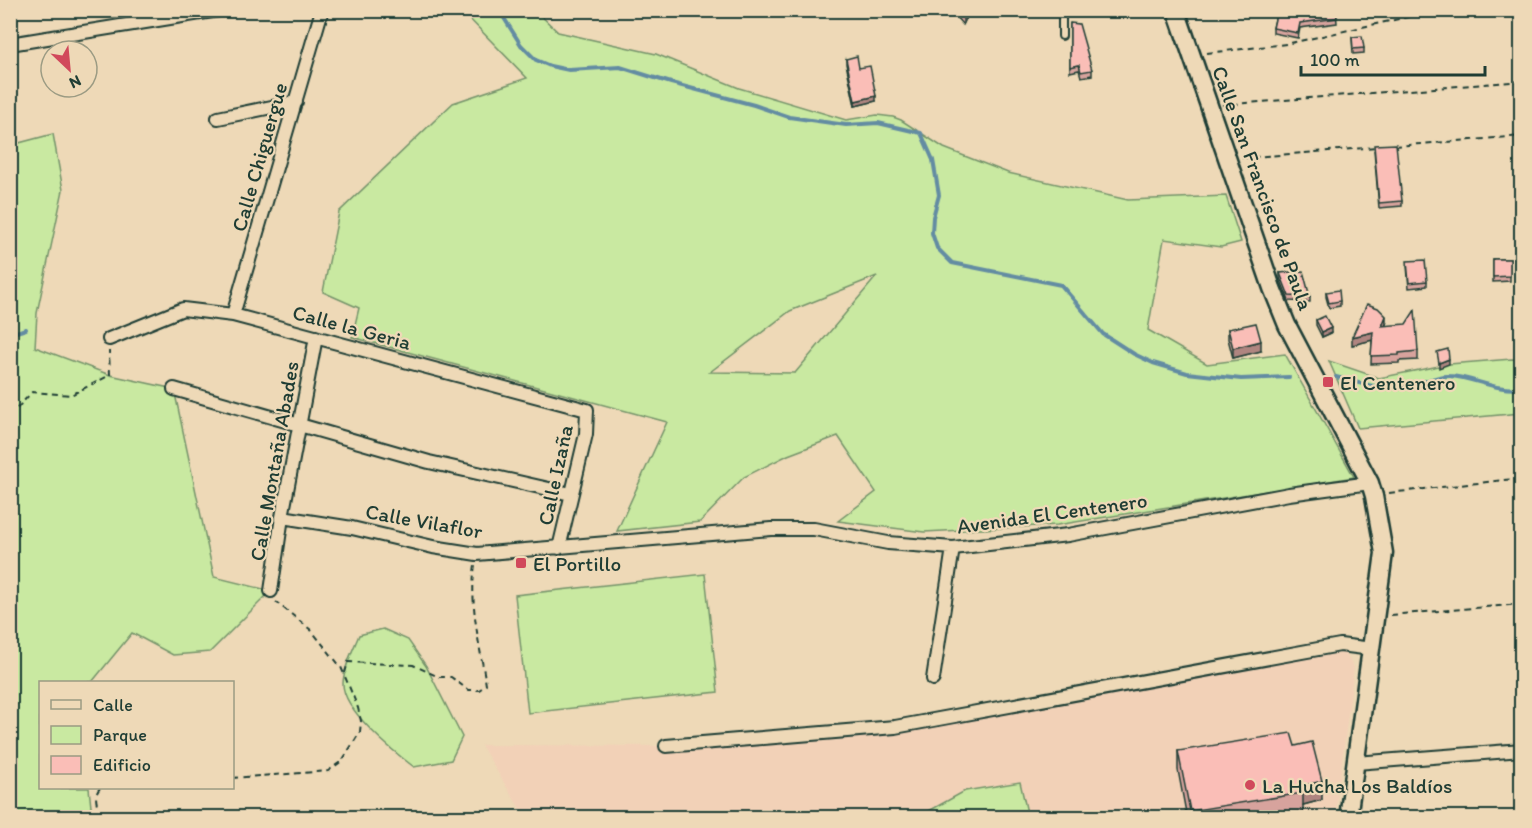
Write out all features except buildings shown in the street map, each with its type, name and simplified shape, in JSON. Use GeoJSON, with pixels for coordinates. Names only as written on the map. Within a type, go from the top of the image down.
{"type":"FeatureCollection","features":[{"type":"Feature","properties":{"kind":"main road","name":"Calle San Francisco de Paula"},"geometry":{"type":"LineString","coordinates":[[1176,10],[1272,288],[1287,325],[1372,489],[1384,553],[1348,818]]}},
{"type":"Feature","properties":{"kind":"street"},"geometry":{"type":"LineString","coordinates":[[10,44],[219,10]]}},
{"type":"Feature","properties":{"kind":"street","name":"Calle Chiguergue"},"geometry":{"type":"LineString","coordinates":[[233,315],[322,10]]}},
{"type":"Feature","properties":{"kind":"street"},"geometry":{"type":"LineString","coordinates":[[218,118],[296,102]]}},
{"type":"Feature","properties":{"kind":"street","name":"Calle la Geria"},"geometry":{"type":"LineString","coordinates":[[109,339],[183,309],[233,315],[587,410]]}},
{"type":"Feature","properties":{"kind":"street","name":"Calle Montaña Abades"},"geometry":{"type":"LineString","coordinates":[[271,591],[315,337]]}},
{"type":"Feature","properties":{"kind":"street"},"geometry":{"type":"LineString","coordinates":[[174,389],[429,462],[571,494]]}},
{"type":"Feature","properties":{"kind":"street","name":"Calle Izaña"},"geometry":{"type":"LineString","coordinates":[[559,548],[586,434],[587,410]]}},
{"type":"Feature","properties":{"kind":"street","name":"Avenida El Centenero"},"geometry":{"type":"LineString","coordinates":[[559,548],[771,529],[814,529],[888,543],[953,548],[1068,535],[1277,496],[1372,489]]}},
{"type":"Feature","properties":{"kind":"street","name":"Calle Vilaflor"},"geometry":{"type":"LineString","coordinates":[[282,518],[352,528],[433,547],[477,554],[559,548]]}},
{"type":"Feature","properties":{"kind":"street"},"geometry":{"type":"LineString","coordinates":[[933,679],[953,548]]}},
{"type":"Feature","properties":{"kind":"street"},"geometry":{"type":"LineString","coordinates":[[666,746],[895,727],[1340,645],[1372,649]]}},
{"type":"Feature","properties":{"kind":"street"},"geometry":{"type":"LineString","coordinates":[[1356,763],[1521,750]]}},
{"type":"Feature","properties":{"kind":"lane"},"geometry":{"type":"LineString","coordinates":[[1062,10],[1062,36]]}},
{"type":"Feature","properties":{"kind":"path"},"geometry":{"type":"LineString","coordinates":[[1192,55],[1286,44],[1439,10]]}},
{"type":"Feature","properties":{"kind":"path"},"geometry":{"type":"LineString","coordinates":[[1209,106],[1521,81]]}},
{"type":"Feature","properties":{"kind":"path"},"geometry":{"type":"LineString","coordinates":[[1228,159],[1521,136]]}},
{"type":"Feature","properties":{"kind":"path"},"geometry":{"type":"LineString","coordinates":[[10,416],[32,392],[71,395],[110,375],[109,339]]}},
{"type":"Feature","properties":{"kind":"path"},"geometry":{"type":"LineString","coordinates":[[1372,489],[1411,489],[1521,478]]}},
{"type":"Feature","properties":{"kind":"path"},"geometry":{"type":"LineString","coordinates":[[345,674],[348,662],[412,665],[439,677],[451,677],[468,690],[479,690],[486,685],[474,612],[473,581],[477,554]]}},
{"type":"Feature","properties":{"kind":"path"},"geometry":{"type":"LineString","coordinates":[[234,778],[314,774],[328,771],[342,760],[360,732],[362,721],[345,674],[328,649],[311,630],[273,599],[271,591]]}},
{"type":"Feature","properties":{"kind":"path"},"geometry":{"type":"LineString","coordinates":[[1376,614],[1390,615],[1521,604]]}},
{"type":"Feature","properties":{"kind":"path"},"geometry":{"type":"LineString","coordinates":[[99,789],[96,802],[103,818]]}},
{"type":"Feature","properties":{"kind":"shaded area"},"geometry":{"type":"Polygon","coordinates":[[[1340,645],[1354,667],[1335,817],[1028,817],[1020,783],[965,791],[918,817],[525,817],[481,745],[666,746],[895,727],[1340,645]]]}},
{"type":"Feature","properties":{"kind":"green space"},"geometry":{"type":"Polygon","coordinates":[[[462,11],[536,11],[558,32],[656,54],[739,88],[846,120],[877,115],[893,117],[944,148],[1008,173],[1128,200],[1226,196],[1241,242],[1221,247],[1164,239],[1148,330],[1207,364],[1285,354],[1354,477],[1057,525],[924,532],[838,521],[876,492],[838,436],[788,455],[744,477],[700,522],[617,531],[667,422],[352,337],[359,308],[323,292],[339,212],[453,103],[527,78],[462,11]],[[877,276],[790,311],[710,372],[795,373],[877,276]]]}},
{"type":"Feature","properties":{"kind":"green space"},"geometry":{"type":"Polygon","coordinates":[[[10,128],[15,144],[53,134],[63,190],[37,313],[35,347],[110,375],[174,389],[214,577],[271,591],[210,652],[173,655],[132,633],[93,681],[39,681],[39,789],[89,789],[92,817],[11,817],[10,128]]]}},
{"type":"Feature","properties":{"kind":"green space"},"geometry":{"type":"Polygon","coordinates":[[[1521,360],[1521,413],[1358,428],[1329,361],[1379,378],[1449,364],[1521,360]]]}},
{"type":"Feature","properties":{"kind":"green space"},"geometry":{"type":"Polygon","coordinates":[[[705,574],[718,692],[528,713],[515,595],[705,574]]]}},
{"type":"Feature","properties":{"kind":"green space"},"geometry":{"type":"Polygon","coordinates":[[[383,629],[408,640],[426,666],[462,737],[451,760],[414,767],[371,730],[345,694],[343,683],[345,671],[359,635],[383,629]]]}},
{"type":"Feature","properties":{"kind":"green space"},"geometry":{"type":"Polygon","coordinates":[[[1020,782],[1028,817],[918,817],[965,791],[1020,782]]]}},
{"type":"Feature","properties":{"kind":"waterway"},"geometry":{"type":"LineString","coordinates":[[499,10],[521,45],[536,60],[550,66],[569,70],[620,67],[789,117],[846,125],[878,123],[921,133],[933,160],[939,195],[933,217],[932,233],[937,248],[952,263],[1061,285],[1103,334],[1153,363],[1187,373],[1241,379],[1289,377]]}},
{"type":"Feature","properties":{"kind":"waterway"},"geometry":{"type":"LineString","coordinates":[[10,334],[26,329]]}},
{"type":"Feature","properties":{"kind":"waterway"},"geometry":{"type":"LineString","coordinates":[[1336,377],[1363,384],[1390,387],[1409,386],[1449,376],[1503,388],[1522,388]]}},
{"type":"Feature","properties":{"kind":"place","name":"El Centenero"},"geometry":{"type":"Point","coordinates":[1328,382]}},
{"type":"Feature","properties":{"kind":"place","name":"El Portillo"},"geometry":{"type":"Point","coordinates":[521,563]}},
{"type":"Feature","properties":{"kind":"place","name":"La Hucha Los Baldíos"},"geometry":{"type":"Point","coordinates":[1250,785]}}]}
